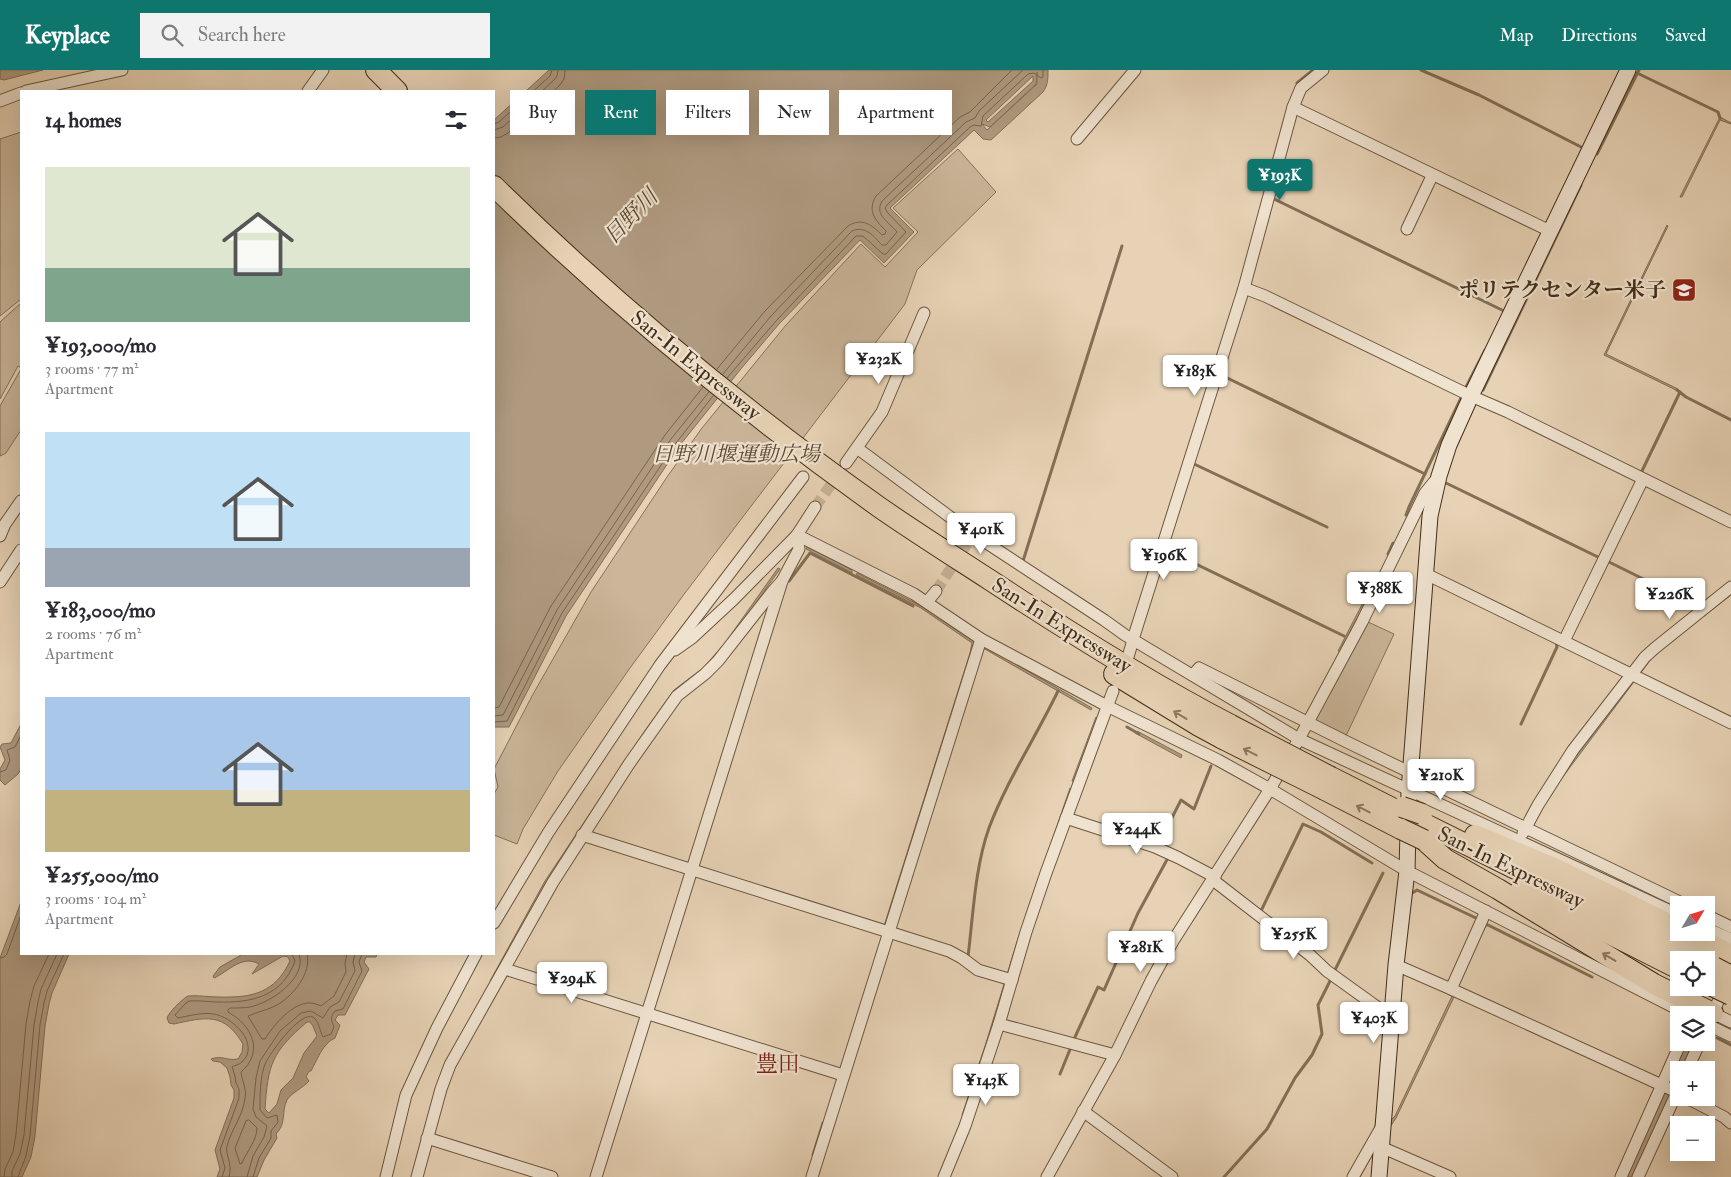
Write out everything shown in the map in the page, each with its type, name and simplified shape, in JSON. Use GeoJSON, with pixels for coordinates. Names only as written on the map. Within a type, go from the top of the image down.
{"type":"FeatureCollection","features":[{"type":"Feature","properties":{"kind":"highway"},"geometry":{"type":"LineString","coordinates":[[367,70],[387,90]]}},
{"type":"Feature","properties":{"kind":"highway"},"geometry":{"type":"LineString","coordinates":[[376,70],[396,90]]}},
{"type":"Feature","properties":{"kind":"highway","name":"San-In Expressway"},"geometry":{"type":"LineString","coordinates":[[495,187],[615,298],[700,369],[803,462]]}},
{"type":"Feature","properties":{"kind":"highway","name":"San-In Expressway"},"geometry":{"type":"LineString","coordinates":[[495,196],[604,296],[803,462],[1137,689],[1199,726],[1227,732],[1328,784],[1407,795]]}},
{"type":"Feature","properties":{"kind":"highway","name":"San-In Expressway"},"geometry":{"type":"LineString","coordinates":[[1328,784],[1407,795]]}},
{"type":"Feature","properties":{"kind":"highway","name":"San-In Expressway"},"geometry":{"type":"LineString","coordinates":[[1407,795],[1422,826],[1670,964]]}},
{"type":"Feature","properties":{"kind":"highway"},"geometry":{"type":"LineString","coordinates":[[1422,826],[1554,868],[1670,925]]}},
{"type":"Feature","properties":{"kind":"highway"},"geometry":{"type":"LineString","coordinates":[[1422,826],[1445,859],[1654,984],[1684,1006]]}},
{"type":"Feature","properties":{"kind":"highway","name":"San-In Expressway"},"geometry":{"type":"LineString","coordinates":[[1422,826],[1676,951]]}},
{"type":"Feature","properties":{"kind":"highway"},"geometry":{"type":"LineString","coordinates":[[1715,937],[1730,939]]}},
{"type":"Feature","properties":{"kind":"highway","name":"San-In Expressway"},"geometry":{"type":"LineString","coordinates":[[1715,970],[1731,995]]}},
{"type":"Feature","properties":{"kind":"street"},"geometry":{"type":"LineString","coordinates":[[31,90],[122,70]]}},
{"type":"Feature","properties":{"kind":"street"},"geometry":{"type":"LineString","coordinates":[[309,90],[323,70]]}},
{"type":"Feature","properties":{"kind":"street"},"geometry":{"type":"LineString","coordinates":[[1077,139],[1135,70]]}},
{"type":"Feature","properties":{"kind":"street"},"geometry":{"type":"LineString","coordinates":[[1128,656],[1130,638],[1244,288],[1293,107],[1301,88],[1323,70]]}},
{"type":"Feature","properties":{"kind":"street"},"geometry":{"type":"LineString","coordinates":[[1379,1177],[1391,1017],[1407,872],[1407,795],[1430,516],[1439,476],[1449,445],[1628,70]]}},
{"type":"Feature","properties":{"kind":"street"},"geometry":{"type":"LineString","coordinates":[[0,101],[20,93]]}},
{"type":"Feature","properties":{"kind":"street"},"geometry":{"type":"LineString","coordinates":[[1293,107],[1550,232]]}},
{"type":"Feature","properties":{"kind":"street"},"geometry":{"type":"LineString","coordinates":[[1407,229],[1432,176]]}},
{"type":"Feature","properties":{"kind":"street"},"geometry":{"type":"LineString","coordinates":[[1244,288],[1274,300],[1471,396],[1492,404],[1731,522]]}},
{"type":"Feature","properties":{"kind":"street"},"geometry":{"type":"LineString","coordinates":[[846,464],[882,412],[924,313]]}},
{"type":"Feature","properties":{"kind":"street"},"geometry":{"type":"LineString","coordinates":[[857,448],[970,539],[1299,739],[1407,795],[1523,833],[1670,898]]}},
{"type":"Feature","properties":{"kind":"street"},"geometry":{"type":"LineString","coordinates":[[495,921],[593,763],[803,462]]}},
{"type":"Feature","properties":{"kind":"street"},"geometry":{"type":"LineString","coordinates":[[1046,1177],[1115,1055],[1173,941],[1214,879],[1299,739],[1362,622],[1425,493],[1439,476]]}},
{"type":"Feature","properties":{"kind":"street"},"geometry":{"type":"LineString","coordinates":[[1564,641],[1643,479]]}},
{"type":"Feature","properties":{"kind":"street"},"geometry":{"type":"LineString","coordinates":[[0,536],[5,524],[20,502]]}},
{"type":"Feature","properties":{"kind":"street"},"geometry":{"type":"LineString","coordinates":[[666,656],[692,638],[734,599],[797,535],[815,507]]}},
{"type":"Feature","properties":{"kind":"street"},"geometry":{"type":"LineString","coordinates":[[596,1177],[782,581],[799,548],[797,535]]}},
{"type":"Feature","properties":{"kind":"street"},"geometry":{"type":"LineString","coordinates":[[797,535],[914,594],[981,639],[1107,706],[1218,760],[1270,789],[1407,872],[1672,1006]]}},
{"type":"Feature","properties":{"kind":"street"},"geometry":{"type":"LineString","coordinates":[[0,582],[20,552]]}},
{"type":"Feature","properties":{"kind":"street"},"geometry":{"type":"LineString","coordinates":[[1426,574],[1731,723]]}},
{"type":"Feature","properties":{"kind":"street"},"geometry":{"type":"LineString","coordinates":[[417,1177],[441,1089],[450,1065],[540,904],[582,835],[677,696],[718,661],[782,581]]}},
{"type":"Feature","properties":{"kind":"street"},"geometry":{"type":"LineString","coordinates":[[1523,833],[1538,805],[1573,750],[1635,676],[1655,648],[1731,588]]}},
{"type":"Feature","properties":{"kind":"street"},"geometry":{"type":"LineString","coordinates":[[927,602],[936,591]]}},
{"type":"Feature","properties":{"kind":"street"},"geometry":{"type":"LineString","coordinates":[[812,1177],[981,639]]}},
{"type":"Feature","properties":{"kind":"street"},"geometry":{"type":"LineString","coordinates":[[1192,675],[1199,668],[1308,722],[1407,795],[1523,833],[1670,910]]}},
{"type":"Feature","properties":{"kind":"street"},"geometry":{"type":"LineString","coordinates":[[944,1177],[965,1126],[999,1024],[1008,979],[1113,691]]}},
{"type":"Feature","properties":{"kind":"street"},"geometry":{"type":"LineString","coordinates":[[1066,818],[1155,847],[1214,879],[1310,955],[1326,971],[1391,1017]]}},
{"type":"Feature","properties":{"kind":"street"},"geometry":{"type":"LineString","coordinates":[[582,835],[949,951],[978,970],[1008,979]]}},
{"type":"Feature","properties":{"kind":"street"},"geometry":{"type":"LineString","coordinates":[[1451,990],[1486,911]]}},
{"type":"Feature","properties":{"kind":"street"},"geometry":{"type":"LineString","coordinates":[[1715,924],[1730,939]]}},
{"type":"Feature","properties":{"kind":"street"},"geometry":{"type":"LineString","coordinates":[[1715,932],[1730,939]]}},
{"type":"Feature","properties":{"kind":"street"},"geometry":{"type":"LineString","coordinates":[[386,1177],[406,1095],[437,1028],[475,955]]}},
{"type":"Feature","properties":{"kind":"street"},"geometry":{"type":"LineString","coordinates":[[1396,966],[1670,1088]]}},
{"type":"Feature","properties":{"kind":"street"},"geometry":{"type":"LineString","coordinates":[[505,969],[843,1075]]}},
{"type":"Feature","properties":{"kind":"street"},"geometry":{"type":"LineString","coordinates":[[1715,1023],[1731,1022]]}},
{"type":"Feature","properties":{"kind":"street"},"geometry":{"type":"LineString","coordinates":[[999,1024],[1115,1055]]}},
{"type":"Feature","properties":{"kind":"street"},"geometry":{"type":"LineString","coordinates":[[1715,1027],[1731,1036]]}},
{"type":"Feature","properties":{"kind":"street"},"geometry":{"type":"LineString","coordinates":[[1621,1177],[1670,1097]]}},
{"type":"Feature","properties":{"kind":"street"},"geometry":{"type":"LineString","coordinates":[[1638,1177],[1670,1100]]}},
{"type":"Feature","properties":{"kind":"street"},"geometry":{"type":"LineString","coordinates":[[1704,1106],[1731,1123]]}},
{"type":"Feature","properties":{"kind":"street"},"geometry":{"type":"LineString","coordinates":[[1083,1111],[1172,1177]]}},
{"type":"Feature","properties":{"kind":"street"},"geometry":{"type":"LineString","coordinates":[[1353,1177],[1381,1137]]}},
{"type":"Feature","properties":{"kind":"street"},"geometry":{"type":"LineString","coordinates":[[1381,1137],[1450,1177]]}},
{"type":"Feature","properties":{"kind":"street"},"geometry":{"type":"LineString","coordinates":[[427,1138],[552,1177]]}},
{"type":"Feature","properties":{"kind":"green space"},"geometry":{"type":"Polygon","coordinates":[[[20,132],[20,300],[0,316],[0,139],[20,132]]]}},
{"type":"Feature","properties":{"kind":"green space","name":"日野川堰運動広場"},"geometry":{"type":"Polygon","coordinates":[[[958,149],[996,192],[917,270],[905,304],[630,668],[558,771],[523,829],[517,844],[495,835],[495,792],[498,787],[495,767],[532,696],[591,592],[667,477],[702,428],[786,325],[861,244],[885,267],[918,232],[893,208],[958,149]]]}},
{"type":"Feature","properties":{"kind":"green space"},"geometry":{"type":"Polygon","coordinates":[[[20,304],[20,367],[18,366],[0,399],[0,322],[20,304]]]}},
{"type":"Feature","properties":{"kind":"green space"},"geometry":{"type":"Polygon","coordinates":[[[20,371],[20,432],[6,453],[0,456],[0,406],[20,371]]]}},
{"type":"Feature","properties":{"kind":"green space"},"geometry":{"type":"Polygon","coordinates":[[[1366,621],[1394,634],[1345,738],[1314,721],[1366,621]]]}},
{"type":"Feature","properties":{"kind":"water"},"geometry":{"type":"Polygon","coordinates":[[[0,70],[43,70],[4,80],[0,79],[0,70]]]}},
{"type":"Feature","properties":{"kind":"water","name":"日野川"},"geometry":{"type":"Polygon","coordinates":[[[549,70],[1048,70],[1046,87],[1043,92],[991,140],[983,139],[974,130],[890,208],[914,232],[884,263],[860,240],[779,324],[680,445],[566,616],[509,727],[495,727],[495,119],[510,105],[510,135],[575,135],[575,90],[527,90],[549,70]],[[1037,72],[1036,84],[990,127],[982,124],[987,130],[1037,84],[1037,72]],[[1033,76],[986,120],[988,122],[1033,81],[1033,76]]]}},
{"type":"Feature","properties":{"kind":"water"},"geometry":{"type":"Polygon","coordinates":[[[1720,117],[1731,124],[1720,120],[1682,197],[1680,197],[1720,117]]]}},
{"type":"Feature","properties":{"kind":"water"},"geometry":{"type":"Polygon","coordinates":[[[1667,225],[1606,354],[1678,389],[1680,392],[1604,355],[1667,225]]]}},
{"type":"Feature","properties":{"kind":"water"},"geometry":{"type":"Polygon","coordinates":[[[807,547],[852,570],[852,573],[806,549],[807,547]]]}},
{"type":"Feature","properties":{"kind":"water"},"geometry":{"type":"Polygon","coordinates":[[[778,568],[780,569],[726,645],[704,669],[679,688],[492,982],[490,981],[545,881],[644,732],[674,690],[703,668],[725,643],[778,568]]]}},
{"type":"Feature","properties":{"kind":"water"},"geometry":{"type":"Polygon","coordinates":[[[857,573],[923,607],[975,642],[886,925],[884,926],[972,643],[921,608],[856,575],[857,573]]]}},
{"type":"Feature","properties":{"kind":"water"},"geometry":{"type":"Polygon","coordinates":[[[1370,589],[1372,590],[1341,652],[1338,651],[1370,589]]]}},
{"type":"Feature","properties":{"kind":"water"},"geometry":{"type":"Polygon","coordinates":[[[1731,592],[1731,595],[1654,655],[1559,782],[1540,812],[1537,810],[1648,657],[1731,592]]]}},
{"type":"Feature","properties":{"kind":"water"},"geometry":{"type":"Polygon","coordinates":[[[984,646],[1092,708],[1091,710],[983,648],[984,646]]]}},
{"type":"Feature","properties":{"kind":"water"},"geometry":{"type":"Polygon","coordinates":[[[1096,717],[1099,718],[1075,783],[1072,781],[1096,717]]]}},
{"type":"Feature","properties":{"kind":"water"},"geometry":{"type":"Polygon","coordinates":[[[20,726],[20,771],[5,785],[0,780],[0,769],[5,760],[0,747],[2,744],[11,743],[20,726]]]}},
{"type":"Feature","properties":{"kind":"water"},"geometry":{"type":"Polygon","coordinates":[[[1137,731],[1182,755],[1181,758],[1135,733],[1137,731]]]}},
{"type":"Feature","properties":{"kind":"water"},"geometry":{"type":"Polygon","coordinates":[[[1070,788],[1073,789],[964,1116],[962,1115],[1016,945],[1070,788]]]}},
{"type":"Feature","properties":{"kind":"water"},"geometry":{"type":"Polygon","coordinates":[[[20,905],[20,955],[69,955],[49,1004],[45,1026],[35,1136],[31,1157],[22,1177],[0,1177],[0,958],[20,905]]]}},
{"type":"Feature","properties":{"kind":"water"},"geometry":{"type":"Polygon","coordinates":[[[241,955],[377,955],[376,957],[366,957],[364,962],[369,969],[345,1015],[338,1015],[335,1020],[340,1025],[335,1038],[327,1044],[311,1071],[309,1071],[306,1077],[309,1081],[287,1100],[282,1126],[276,1134],[277,1138],[264,1160],[257,1177],[217,1177],[220,1169],[215,1150],[234,1098],[234,1090],[227,1068],[220,1062],[211,1059],[238,1059],[242,1052],[243,1044],[229,1026],[213,1019],[174,1024],[169,1023],[167,1018],[170,1012],[188,996],[242,996],[270,987],[284,972],[290,961],[288,957],[283,956],[252,974],[259,964],[253,961],[241,962],[214,978],[213,976],[220,967],[241,955]],[[307,1022],[286,1042],[274,1060],[270,1070],[266,1094],[265,1109],[269,1113],[277,1104],[281,1090],[293,1078],[304,1053],[317,1036],[310,1022],[307,1022]]]}},
{"type":"Feature","properties":{"kind":"water"},"geometry":{"type":"Polygon","coordinates":[[[1453,994],[1455,995],[1396,1118],[1360,1177],[1357,1177],[1389,1122],[1395,1116],[1453,994]]]}},
{"type":"Feature","properties":{"kind":"water"},"geometry":{"type":"Polygon","coordinates":[[[1680,1051],[1691,1051],[1687,1061],[1676,1061],[1680,1051]]]}},
{"type":"Feature","properties":{"kind":"water"},"geometry":{"type":"Polygon","coordinates":[[[1670,1074],[1670,1096],[1635,1177],[1624,1177],[1670,1074]]]}},
{"type":"Feature","properties":{"kind":"waterway"},"geometry":{"type":"LineString","coordinates":[[1297,83],[1313,70]]}},
{"type":"Feature","properties":{"kind":"waterway"},"geometry":{"type":"LineString","coordinates":[[1421,70],[1479,95],[1583,148]]}},
{"type":"Feature","properties":{"kind":"waterway"},"geometry":{"type":"LineString","coordinates":[[1597,154],[1639,70]]}},
{"type":"Feature","properties":{"kind":"waterway"},"geometry":{"type":"LineString","coordinates":[[1637,73],[1718,112],[1720,118]]}},
{"type":"Feature","properties":{"kind":"waterway"},"geometry":{"type":"LineString","coordinates":[[1483,390],[1581,185]]}},
{"type":"Feature","properties":{"kind":"waterway"},"geometry":{"type":"LineString","coordinates":[[1272,198],[1504,311]]}},
{"type":"Feature","properties":{"kind":"waterway"},"geometry":{"type":"LineString","coordinates":[[1023,561],[1122,246]]}},
{"type":"Feature","properties":{"kind":"waterway"},"geometry":{"type":"LineString","coordinates":[[1465,389],[1485,350]]}},
{"type":"Feature","properties":{"kind":"waterway"},"geometry":{"type":"LineString","coordinates":[[1219,374],[1425,474]]}},
{"type":"Feature","properties":{"kind":"waterway"},"geometry":{"type":"LineString","coordinates":[[1677,390],[1686,397],[1731,420]]}},
{"type":"Feature","properties":{"kind":"waterway"},"geometry":{"type":"LineString","coordinates":[[1641,473],[1680,392]]}},
{"type":"Feature","properties":{"kind":"waterway"},"geometry":{"type":"LineString","coordinates":[[1406,515],[1461,398]]}},
{"type":"Feature","properties":{"kind":"waterway"},"geometry":{"type":"LineString","coordinates":[[1192,463],[1327,527]]}},
{"type":"Feature","properties":{"kind":"waterway"},"geometry":{"type":"LineString","coordinates":[[1444,482],[1600,558]]}},
{"type":"Feature","properties":{"kind":"waterway"},"geometry":{"type":"LineString","coordinates":[[1388,554],[1393,543]]}},
{"type":"Feature","properties":{"kind":"waterway"},"geometry":{"type":"LineString","coordinates":[[1165,549],[1344,636]]}},
{"type":"Feature","properties":{"kind":"waterway"},"geometry":{"type":"LineString","coordinates":[[789,581],[810,553],[913,606]]}},
{"type":"Feature","properties":{"kind":"waterway"},"geometry":{"type":"LineString","coordinates":[[1607,561],[1700,607]]}},
{"type":"Feature","properties":{"kind":"waterway"},"geometry":{"type":"LineString","coordinates":[[1521,724],[1557,647],[1556,643]]}},
{"type":"Feature","properties":{"kind":"waterway"},"geometry":{"type":"LineString","coordinates":[[968,957],[978,875],[989,828],[1004,793],[1058,691]]}},
{"type":"Feature","properties":{"kind":"waterway"},"geometry":{"type":"LineString","coordinates":[[1127,727],[1139,734]]}},
{"type":"Feature","properties":{"kind":"waterway"},"geometry":{"type":"LineString","coordinates":[[1158,845],[1181,800],[1194,809],[1211,766]]}},
{"type":"Feature","properties":{"kind":"waterway"},"geometry":{"type":"LineString","coordinates":[[1260,913],[1303,824],[1321,832],[1372,863]]}},
{"type":"Feature","properties":{"kind":"waterway"},"geometry":{"type":"LineString","coordinates":[[1075,1037],[1098,987],[1104,990],[1138,913],[1169,856]]}},
{"type":"Feature","properties":{"kind":"waterway"},"geometry":{"type":"LineString","coordinates":[[1334,972],[1383,873]]}},
{"type":"Feature","properties":{"kind":"waterway"},"geometry":{"type":"LineString","coordinates":[[1409,895],[1417,890],[1478,919]]}},
{"type":"Feature","properties":{"kind":"waterway"},"geometry":{"type":"LineString","coordinates":[[1484,927],[1488,925],[1592,977]]}},
{"type":"Feature","properties":{"kind":"waterway"},"geometry":{"type":"LineString","coordinates":[[1224,1177],[1267,1129],[1295,1078],[1312,1055],[1322,1034],[1318,1005],[1331,979]]}},
{"type":"Feature","properties":{"kind":"waterway"},"geometry":{"type":"LineString","coordinates":[[1717,1038],[1731,1045]]}},
{"type":"Feature","properties":{"kind":"waterway"},"geometry":{"type":"LineString","coordinates":[[1060,1074],[1071,1047]]}},
{"type":"Feature","properties":{"kind":"waterway"},"geometry":{"type":"LineString","coordinates":[[813,1155],[823,1123]]}},
{"type":"Feature","properties":{"kind":"tunnel"},"geometry":{"type":"LineString","coordinates":[[815,507],[840,472]]}},
{"type":"Feature","properties":{"kind":"tunnel"},"geometry":{"type":"LineString","coordinates":[[936,591],[967,544]]}},
{"type":"Feature","properties":{"kind":"place","name":"ポリテクセンター米子"},"geometry":{"type":"Point","coordinates":[1684,290]}},
{"type":"Feature","properties":{"kind":"district","name":"豊田"},"geometry":{"type":"Point","coordinates":[778,1063]}}]}
